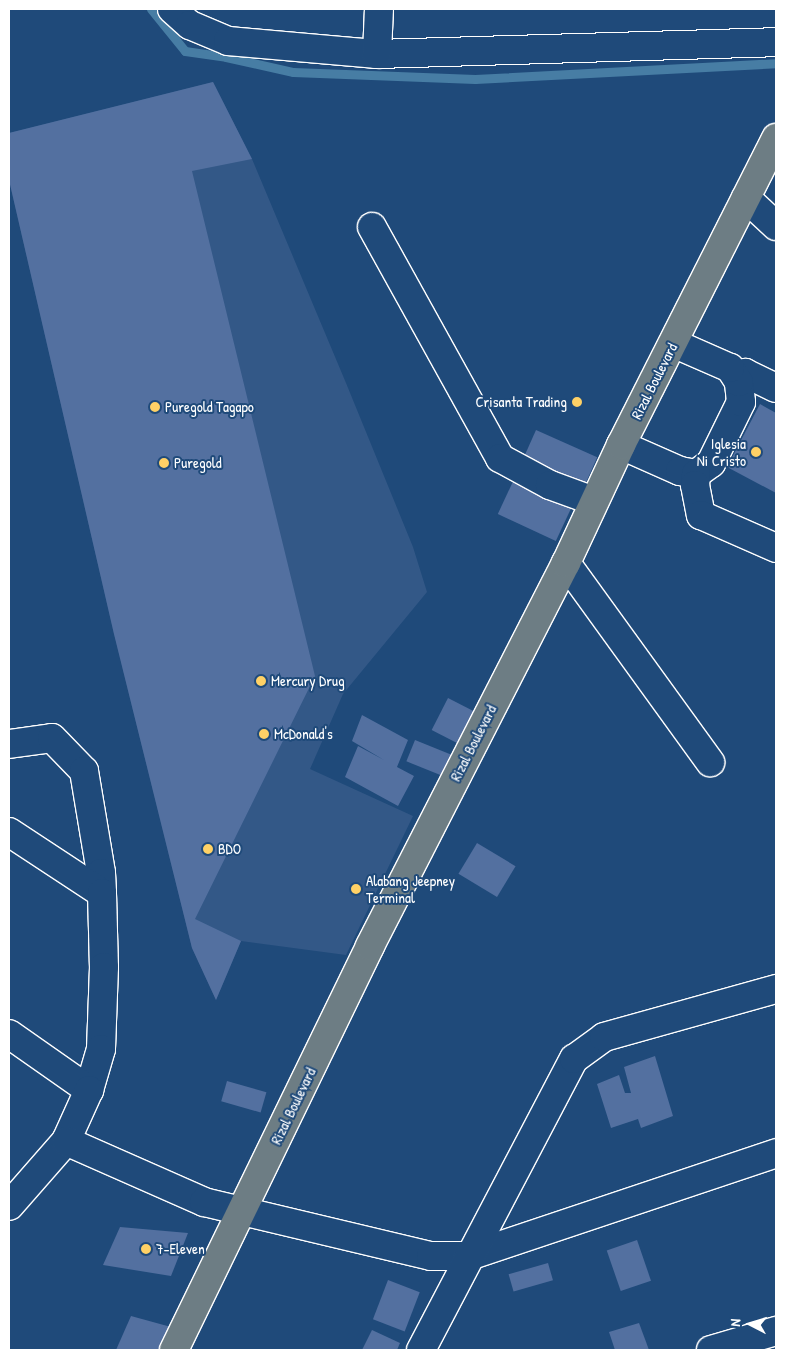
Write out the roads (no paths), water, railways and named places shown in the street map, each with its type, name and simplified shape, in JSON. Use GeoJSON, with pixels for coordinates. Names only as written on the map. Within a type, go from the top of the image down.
{"type":"FeatureCollection","features":[{"type":"Feature","properties":{"kind":"main road","name":"Rizal Boulevard"},"geometry":{"type":"LineString","coordinates":[[174,1350],[370,946],[566,562],[621,445],[776,138]]}},
{"type":"Feature","properties":{"kind":"street"},"geometry":{"type":"LineString","coordinates":[[172,9],[190,25],[228,41],[376,54],[776,42]]}},
{"type":"Feature","properties":{"kind":"street"},"geometry":{"type":"LineString","coordinates":[[376,54],[379,9]]}},
{"type":"Feature","properties":{"kind":"street"},"geometry":{"type":"LineString","coordinates":[[746,198],[776,226]]}},
{"type":"Feature","properties":{"kind":"street"},"geometry":{"type":"LineString","coordinates":[[372,227],[500,458],[550,485],[594,501]]}},
{"type":"Feature","properties":{"kind":"street"},"geometry":{"type":"LineString","coordinates":[[621,445],[680,471],[696,474],[711,463],[742,402],[740,382],[730,368],[673,343]]}},
{"type":"Feature","properties":{"kind":"street"},"geometry":{"type":"LineString","coordinates":[[740,382],[745,372],[776,388]]}},
{"type":"Feature","properties":{"kind":"street"},"geometry":{"type":"LineString","coordinates":[[696,474],[695,484],[701,515],[776,548]]}},
{"type":"Feature","properties":{"kind":"street"},"geometry":{"type":"LineString","coordinates":[[566,562],[710,762]]}},
{"type":"Feature","properties":{"kind":"street"},"geometry":{"type":"LineString","coordinates":[[9,744],[52,738],[84,771],[101,873],[104,967],[101,1049],[89,1090],[66,1141],[9,1206]]}},
{"type":"Feature","properties":{"kind":"street"},"geometry":{"type":"LineString","coordinates":[[9,832],[102,893]]}},
{"type":"Feature","properties":{"kind":"street"},"geometry":{"type":"LineString","coordinates":[[421,1350],[574,1059],[604,1038],[776,989]]}},
{"type":"Feature","properties":{"kind":"street"},"geometry":{"type":"LineString","coordinates":[[9,1034],[89,1090]]}},
{"type":"Feature","properties":{"kind":"street"},"geometry":{"type":"LineString","coordinates":[[66,1141],[204,1202],[431,1256],[469,1256],[776,1153]]}},
{"type":"Feature","properties":{"kind":"street"},"geometry":{"type":"LineString","coordinates":[[711,1350],[776,1331]]}},
{"type":"Feature","properties":{"kind":"waterway"},"geometry":{"type":"LineString","coordinates":[[151,9],[185,51],[226,57],[293,72],[475,79],[776,63]]}},
{"type":"Feature","properties":{"kind":"place","name":"Crisanta Trading"},"geometry":{"type":"Point","coordinates":[577,402]}},
{"type":"Feature","properties":{"kind":"place","name":"Puregold Tagapo"},"geometry":{"type":"Point","coordinates":[155,407]}},
{"type":"Feature","properties":{"kind":"place","name":"Iglesia Ni Cristo"},"geometry":{"type":"Point","coordinates":[756,452]}},
{"type":"Feature","properties":{"kind":"place","name":"Puregold"},"geometry":{"type":"Point","coordinates":[164,463]}},
{"type":"Feature","properties":{"kind":"place","name":"Mercury Drug"},"geometry":{"type":"Point","coordinates":[261,681]}},
{"type":"Feature","properties":{"kind":"place","name":"McDonald's"},"geometry":{"type":"Point","coordinates":[264,734]}},
{"type":"Feature","properties":{"kind":"place","name":"BDO"},"geometry":{"type":"Point","coordinates":[208,849]}},
{"type":"Feature","properties":{"kind":"place","name":"Alabang Jeepney Terminal"},"geometry":{"type":"Point","coordinates":[356,889]}},
{"type":"Feature","properties":{"kind":"place","name":"7-Eleven"},"geometry":{"type":"Point","coordinates":[146,1249]}}]}
